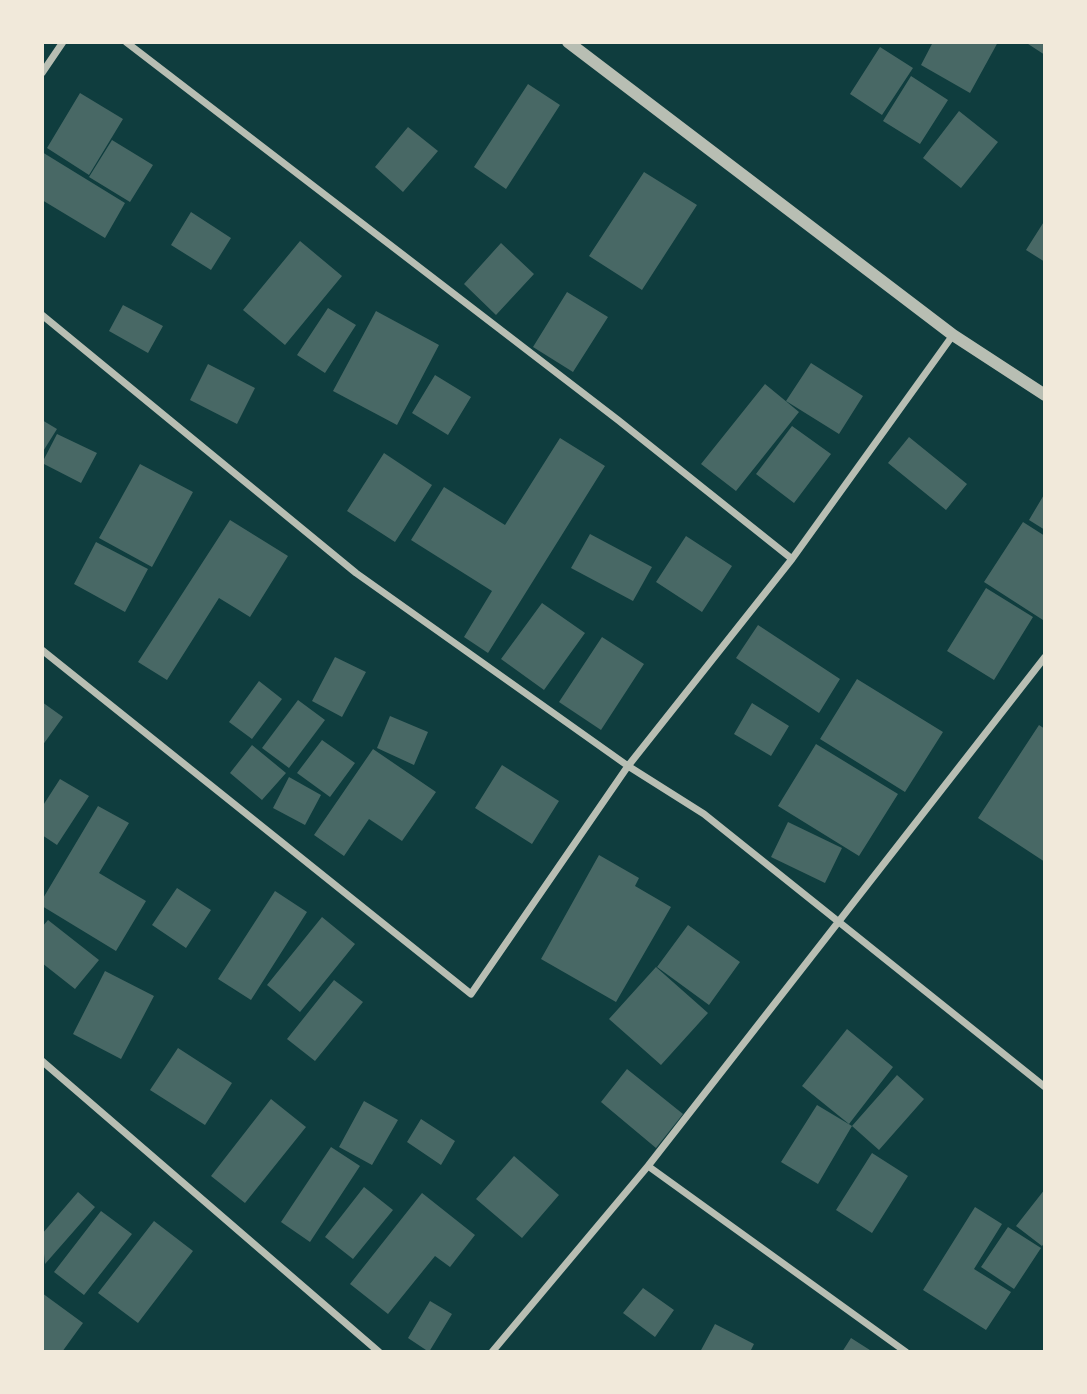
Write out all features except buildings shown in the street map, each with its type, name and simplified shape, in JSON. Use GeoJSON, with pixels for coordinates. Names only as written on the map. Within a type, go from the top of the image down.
{"type":"FeatureCollection","features":[{"type":"Feature","properties":{"kind":"street"},"geometry":{"type":"LineString","coordinates":[[42,73],[63,42]]}},
{"type":"Feature","properties":{"kind":"street"},"geometry":{"type":"LineString","coordinates":[[126,42],[618,419],[792,559]]}},
{"type":"Feature","properties":{"kind":"street"},"geometry":{"type":"LineString","coordinates":[[568,42],[953,335],[1045,395]]}},
{"type":"Feature","properties":{"kind":"street"},"geometry":{"type":"LineString","coordinates":[[42,315],[356,573],[628,766],[704,814],[1045,1087]]}},
{"type":"Feature","properties":{"kind":"street"},"geometry":{"type":"LineString","coordinates":[[42,650],[471,994],[628,766],[792,559],[953,335]]}},
{"type":"Feature","properties":{"kind":"street"},"geometry":{"type":"LineString","coordinates":[[492,1352],[648,1166],[1045,657]]}},
{"type":"Feature","properties":{"kind":"street"},"geometry":{"type":"LineString","coordinates":[[42,1061],[379,1352]]}},
{"type":"Feature","properties":{"kind":"street"},"geometry":{"type":"LineString","coordinates":[[648,1166],[906,1352]]}}]}
